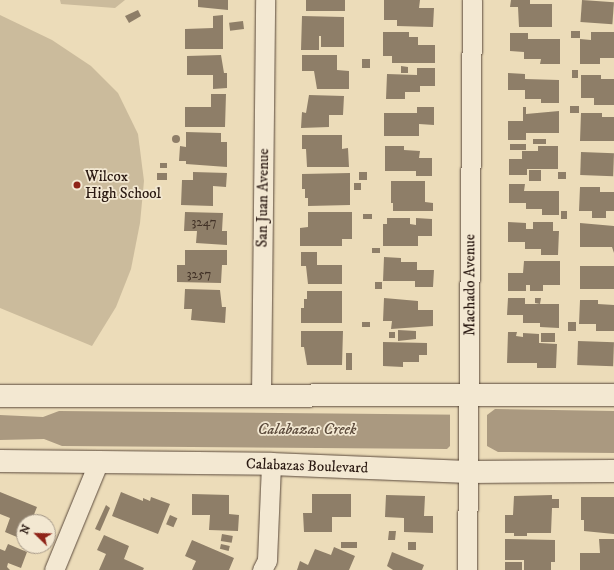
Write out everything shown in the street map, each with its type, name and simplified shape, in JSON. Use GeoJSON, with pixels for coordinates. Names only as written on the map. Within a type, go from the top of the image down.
{"type":"FeatureCollection","features":[{"type":"Feature","properties":{"kind":"street","name":"San Juan Avenue"},"geometry":{"type":"LineString","coordinates":[[261,396],[265,0]]}},
{"type":"Feature","properties":{"kind":"street","name":"Machado Avenue"},"geometry":{"type":"LineString","coordinates":[[467,570],[472,0]]}},
{"type":"Feature","properties":{"kind":"street"},"geometry":{"type":"LineString","coordinates":[[0,396],[261,396],[469,406],[614,395]]}},
{"type":"Feature","properties":{"kind":"street","name":"Calabazas Boulevard"},"geometry":{"type":"LineString","coordinates":[[0,461],[270,464],[468,472],[614,471]]}},
{"type":"Feature","properties":{"kind":"street"},"geometry":{"type":"LineString","coordinates":[[54,570],[98,463]]}},
{"type":"Feature","properties":{"kind":"street"},"geometry":{"type":"LineString","coordinates":[[262,570],[267,560],[270,464]]}},
{"type":"Feature","properties":{"kind":"shaded area"},"geometry":{"type":"Polygon","coordinates":[[[60,0],[125,0],[115,8],[61,4],[60,0]]]}},
{"type":"Feature","properties":{"kind":"shaded area","name":"Wilcox High School"},"geometry":{"type":"Polygon","coordinates":[[[0,15],[52,40],[91,66],[118,93],[138,134],[144,181],[140,223],[131,269],[116,307],[92,346],[0,308],[0,15]]]}},
{"type":"Feature","properties":{"kind":"water","name":"Calabazas Creek"},"geometry":{"type":"Polygon","coordinates":[[[495,409],[614,411],[614,453],[498,452],[487,446],[451,445],[447,449],[62,446],[44,439],[0,440],[0,415],[43,417],[59,411],[487,415],[495,409]]]}},
{"type":"Feature","properties":{"kind":"pier"},"geometry":{"type":"Polygon","coordinates":[[[450,414],[487,414],[487,447],[450,447],[450,414]]]}},
{"type":"Feature","properties":{"kind":"building"},"geometry":{"type":"Polygon","coordinates":[[[198,0],[228,0],[228,10],[198,7],[198,0]]]}},
{"type":"Feature","properties":{"kind":"building"},"geometry":{"type":"Polygon","coordinates":[[[306,0],[345,0],[345,11],[306,11],[306,0]]]}},
{"type":"Feature","properties":{"kind":"building"},"geometry":{"type":"Polygon","coordinates":[[[384,0],[420,0],[419,8],[434,8],[433,27],[397,26],[397,20],[384,20],[384,0]]]}},
{"type":"Feature","properties":{"kind":"building"},"geometry":{"type":"Polygon","coordinates":[[[511,0],[530,0],[530,4],[552,4],[552,27],[519,27],[518,7],[510,7],[511,0]]]}},
{"type":"Feature","properties":{"kind":"building"},"geometry":{"type":"Polygon","coordinates":[[[582,0],[614,2],[612,24],[580,22],[582,0]]]}},
{"type":"Feature","properties":{"kind":"building"},"geometry":{"type":"Polygon","coordinates":[[[138,10],[141,16],[129,23],[125,16],[138,10]]]}},
{"type":"Feature","properties":{"kind":"building"},"geometry":{"type":"Polygon","coordinates":[[[223,15],[223,49],[185,49],[185,29],[213,28],[213,16],[223,15]]]}},
{"type":"Feature","properties":{"kind":"building"},"geometry":{"type":"Polygon","coordinates":[[[302,16],[344,17],[344,47],[321,47],[321,36],[319,36],[319,50],[301,50],[302,16]]]}},
{"type":"Feature","properties":{"kind":"building"},"geometry":{"type":"Polygon","coordinates":[[[243,21],[244,29],[230,31],[229,23],[243,21]]]}},
{"type":"Feature","properties":{"kind":"building"},"geometry":{"type":"Polygon","coordinates":[[[571,31],[580,31],[580,38],[571,38],[571,31]]]}},
{"type":"Feature","properties":{"kind":"building"},"geometry":{"type":"Polygon","coordinates":[[[383,32],[409,32],[409,37],[418,37],[418,45],[435,45],[435,63],[392,63],[392,56],[383,56],[383,32]]]}},
{"type":"Feature","properties":{"kind":"building"},"geometry":{"type":"Polygon","coordinates":[[[591,32],[614,32],[614,58],[600,58],[600,64],[580,64],[580,39],[591,40],[591,32]]]}},
{"type":"Feature","properties":{"kind":"building"},"geometry":{"type":"Polygon","coordinates":[[[510,33],[528,33],[528,39],[560,39],[560,64],[540,64],[541,59],[524,59],[524,52],[510,51],[510,33]]]}},
{"type":"Feature","properties":{"kind":"building"},"geometry":{"type":"Polygon","coordinates":[[[221,55],[224,73],[227,73],[227,88],[213,89],[213,75],[187,75],[187,56],[221,55]]]}},
{"type":"Feature","properties":{"kind":"building"},"geometry":{"type":"Polygon","coordinates":[[[302,55],[337,55],[337,70],[349,71],[349,89],[317,89],[314,71],[302,71],[302,55]]]}},
{"type":"Feature","properties":{"kind":"building"},"geometry":{"type":"Polygon","coordinates":[[[362,59],[370,59],[370,68],[362,68],[362,59]]]}},
{"type":"Feature","properties":{"kind":"building"},"geometry":{"type":"Polygon","coordinates":[[[401,66],[408,67],[408,73],[401,73],[401,66]]]}},
{"type":"Feature","properties":{"kind":"building"},"geometry":{"type":"Polygon","coordinates":[[[417,68],[435,68],[435,86],[420,86],[420,92],[405,92],[405,99],[386,99],[387,74],[417,75],[417,68]]]}},
{"type":"Feature","properties":{"kind":"building"},"geometry":{"type":"Polygon","coordinates":[[[572,70],[578,70],[578,78],[572,78],[572,70]]]}},
{"type":"Feature","properties":{"kind":"building"},"geometry":{"type":"Polygon","coordinates":[[[508,73],[525,74],[525,79],[559,80],[559,103],[541,103],[541,99],[525,99],[525,90],[508,90],[508,73]]]}},
{"type":"Feature","properties":{"kind":"building"},"geometry":{"type":"Polygon","coordinates":[[[581,75],[601,75],[601,79],[614,79],[614,105],[594,105],[594,98],[581,98],[581,75]]]}},
{"type":"Feature","properties":{"kind":"building"},"geometry":{"type":"Polygon","coordinates":[[[211,94],[226,94],[225,127],[185,127],[185,107],[211,107],[211,94]]]}},
{"type":"Feature","properties":{"kind":"building"},"geometry":{"type":"Polygon","coordinates":[[[309,95],[344,96],[343,115],[329,115],[329,127],[301,128],[302,112],[306,113],[309,95]]]}},
{"type":"Feature","properties":{"kind":"building"},"geometry":{"type":"Polygon","coordinates":[[[570,106],[579,106],[579,113],[570,113],[570,106]]]}},
{"type":"Feature","properties":{"kind":"building"},"geometry":{"type":"Polygon","coordinates":[[[417,107],[434,107],[434,125],[419,124],[419,136],[384,136],[384,113],[417,113],[417,107]]]}},
{"type":"Feature","properties":{"kind":"building"},"geometry":{"type":"Polygon","coordinates":[[[523,107],[526,107],[526,114],[559,111],[559,133],[526,133],[526,140],[508,140],[508,121],[523,121],[523,107]]]}},
{"type":"Feature","properties":{"kind":"building"},"geometry":{"type":"Polygon","coordinates":[[[581,113],[602,113],[602,117],[614,117],[614,141],[580,141],[581,113]]]}},
{"type":"Feature","properties":{"kind":"building"},"geometry":{"type":"Polygon","coordinates":[[[186,132],[221,133],[221,142],[227,142],[227,167],[186,164],[186,161],[179,161],[180,146],[186,147],[186,132]]]}},
{"type":"Feature","properties":{"kind":"building"},"geometry":{"type":"Polygon","coordinates":[[[174,135],[178,135],[180,139],[178,143],[174,143],[172,141],[172,137],[174,135]]]}},
{"type":"Feature","properties":{"kind":"building"},"geometry":{"type":"Polygon","coordinates":[[[302,135],[342,135],[342,149],[348,148],[349,167],[307,167],[306,149],[302,149],[302,135]]]}},
{"type":"Feature","properties":{"kind":"building"},"geometry":{"type":"Polygon","coordinates":[[[533,139],[546,139],[546,144],[533,144],[533,139]]]}},
{"type":"Feature","properties":{"kind":"building"},"geometry":{"type":"Polygon","coordinates":[[[510,144],[526,144],[526,150],[510,150],[510,144]]]}},
{"type":"Feature","properties":{"kind":"building"},"geometry":{"type":"Polygon","coordinates":[[[385,146],[404,146],[404,150],[420,151],[419,158],[432,158],[432,176],[416,176],[416,171],[385,171],[385,146]]]}},
{"type":"Feature","properties":{"kind":"building"},"geometry":{"type":"Polygon","coordinates":[[[538,146],[558,146],[558,169],[527,169],[527,175],[509,175],[509,159],[522,159],[522,151],[538,151],[538,146]]]}},
{"type":"Feature","properties":{"kind":"building"},"geometry":{"type":"Polygon","coordinates":[[[581,152],[614,153],[613,176],[580,175],[581,152]]]}},
{"type":"Feature","properties":{"kind":"building"},"geometry":{"type":"Polygon","coordinates":[[[160,163],[167,163],[167,168],[160,168],[160,163]]]}},
{"type":"Feature","properties":{"kind":"building"},"geometry":{"type":"Polygon","coordinates":[[[529,170],[541,170],[541,181],[529,181],[529,170]]]}},
{"type":"Feature","properties":{"kind":"building"},"geometry":{"type":"Polygon","coordinates":[[[193,172],[227,173],[226,187],[213,186],[213,206],[181,205],[182,180],[193,180],[193,172]]]}},
{"type":"Feature","properties":{"kind":"building"},"geometry":{"type":"Polygon","coordinates":[[[359,172],[367,172],[367,180],[359,180],[359,172]]]}},
{"type":"Feature","properties":{"kind":"building"},"geometry":{"type":"Polygon","coordinates":[[[558,172],[566,172],[566,179],[558,179],[558,172]]]}},
{"type":"Feature","properties":{"kind":"building"},"geometry":{"type":"Polygon","coordinates":[[[157,173],[167,173],[167,180],[157,180],[157,173]]]}},
{"type":"Feature","properties":{"kind":"building"},"geometry":{"type":"Polygon","coordinates":[[[350,173],[350,205],[308,206],[308,198],[305,198],[305,189],[302,189],[302,174],[350,173]]]}},
{"type":"Feature","properties":{"kind":"building"},"geometry":{"type":"Polygon","coordinates":[[[391,181],[425,181],[425,202],[433,203],[433,211],[393,211],[393,203],[391,203],[391,181]]]}},
{"type":"Feature","properties":{"kind":"building"},"geometry":{"type":"Polygon","coordinates":[[[354,183],[361,183],[361,190],[354,190],[354,183]]]}},
{"type":"Feature","properties":{"kind":"building"},"geometry":{"type":"Polygon","coordinates":[[[509,184],[525,184],[524,191],[559,191],[559,215],[542,215],[542,209],[526,209],[526,203],[509,203],[509,184]]]}},
{"type":"Feature","properties":{"kind":"building"},"geometry":{"type":"Polygon","coordinates":[[[580,187],[600,187],[600,192],[614,192],[614,211],[606,211],[606,218],[592,218],[592,211],[579,211],[580,187]]]}},
{"type":"Feature","properties":{"kind":"building"},"geometry":{"type":"Polygon","coordinates":[[[561,211],[567,211],[567,219],[561,219],[561,211]]]}},
{"type":"Feature","properties":{"kind":"building"},"geometry":{"type":"Polygon","coordinates":[[[185,212],[223,213],[222,231],[227,231],[227,245],[196,243],[197,231],[184,231],[185,212]]]}},
{"type":"Feature","properties":{"kind":"building"},"geometry":{"type":"Polygon","coordinates":[[[308,212],[352,212],[352,239],[342,239],[342,246],[300,246],[300,228],[308,227],[308,212]]]}},
{"type":"Feature","properties":{"kind":"building"},"geometry":{"type":"Polygon","coordinates":[[[363,214],[372,214],[372,219],[363,219],[363,214]]]}},
{"type":"Feature","properties":{"kind":"building"},"geometry":{"type":"Polygon","coordinates":[[[387,218],[410,218],[410,224],[416,225],[416,218],[432,219],[432,236],[418,236],[418,246],[383,246],[383,224],[387,224],[387,218]]]}},
{"type":"Feature","properties":{"kind":"building"},"geometry":{"type":"Polygon","coordinates":[[[508,222],[526,223],[526,229],[533,229],[533,222],[553,222],[553,231],[559,231],[558,255],[541,255],[541,249],[525,249],[525,242],[508,242],[508,222]]]}},
{"type":"Feature","properties":{"kind":"building"},"geometry":{"type":"Polygon","coordinates":[[[580,223],[614,226],[614,253],[612,247],[580,247],[580,223]]]}},
{"type":"Feature","properties":{"kind":"building"},"geometry":{"type":"Polygon","coordinates":[[[372,248],[380,248],[380,253],[372,253],[372,248]]]}},
{"type":"Feature","properties":{"kind":"building"},"geometry":{"type":"Polygon","coordinates":[[[185,250],[227,250],[227,265],[222,265],[221,283],[177,282],[177,265],[185,265],[185,250]]]}},
{"type":"Feature","properties":{"kind":"building"},"geometry":{"type":"Polygon","coordinates":[[[301,252],[317,252],[317,265],[342,265],[342,284],[308,284],[306,266],[301,266],[301,252]]]}},
{"type":"Feature","properties":{"kind":"building"},"geometry":{"type":"Polygon","coordinates":[[[384,257],[401,258],[401,262],[417,262],[417,270],[434,270],[433,287],[415,287],[415,281],[383,281],[384,257]]]}},
{"type":"Feature","properties":{"kind":"building"},"geometry":{"type":"Polygon","coordinates":[[[524,261],[560,261],[560,285],[543,285],[543,291],[530,291],[530,285],[526,285],[526,291],[508,291],[508,273],[523,273],[524,261]]]}},
{"type":"Feature","properties":{"kind":"building"},"geometry":{"type":"Polygon","coordinates":[[[580,266],[614,266],[614,289],[580,289],[580,266]]]}},
{"type":"Feature","properties":{"kind":"building"},"geometry":{"type":"Polygon","coordinates":[[[375,282],[382,282],[382,289],[375,289],[375,282]]]}},
{"type":"Feature","properties":{"kind":"building"},"geometry":{"type":"Polygon","coordinates":[[[185,289],[220,290],[222,307],[226,307],[225,323],[191,320],[192,309],[184,309],[185,289]]]}},
{"type":"Feature","properties":{"kind":"building"},"geometry":{"type":"Polygon","coordinates":[[[307,291],[342,291],[342,323],[301,323],[301,308],[304,308],[304,299],[307,299],[307,291]]]}},
{"type":"Feature","properties":{"kind":"building"},"geometry":{"type":"Polygon","coordinates":[[[384,298],[418,301],[418,310],[433,310],[433,326],[391,329],[392,321],[383,321],[384,298]]]}},
{"type":"Feature","properties":{"kind":"building"},"geometry":{"type":"Polygon","coordinates":[[[508,298],[525,298],[525,304],[559,304],[559,328],[540,327],[540,323],[523,323],[523,315],[507,315],[508,298]]]}},
{"type":"Feature","properties":{"kind":"building"},"geometry":{"type":"Polygon","coordinates":[[[535,298],[541,298],[540,304],[535,303],[535,298]]]}},
{"type":"Feature","properties":{"kind":"building"},"geometry":{"type":"Polygon","coordinates":[[[580,300],[598,300],[598,304],[614,305],[614,331],[596,331],[596,324],[579,324],[580,300]]]}},
{"type":"Feature","properties":{"kind":"building"},"geometry":{"type":"Polygon","coordinates":[[[362,322],[370,322],[370,327],[362,327],[362,322]]]}},
{"type":"Feature","properties":{"kind":"building"},"geometry":{"type":"Polygon","coordinates":[[[568,322],[576,322],[576,331],[568,331],[568,322]]]}},
{"type":"Feature","properties":{"kind":"building"},"geometry":{"type":"Polygon","coordinates":[[[398,330],[416,331],[416,339],[398,341],[398,330]]]}},
{"type":"Feature","properties":{"kind":"building"},"geometry":{"type":"Polygon","coordinates":[[[301,331],[343,331],[342,365],[307,365],[304,347],[301,347],[301,331]]]}},
{"type":"Feature","properties":{"kind":"building"},"geometry":{"type":"Polygon","coordinates":[[[389,332],[395,332],[395,338],[389,338],[389,332]]]}},
{"type":"Feature","properties":{"kind":"building"},"geometry":{"type":"Polygon","coordinates":[[[508,332],[517,332],[516,336],[523,337],[523,333],[539,334],[539,343],[557,344],[556,368],[537,368],[537,363],[507,363],[508,332]]]}},
{"type":"Feature","properties":{"kind":"building"},"geometry":{"type":"Polygon","coordinates":[[[541,333],[555,333],[555,342],[541,342],[541,333]]]}},
{"type":"Feature","properties":{"kind":"building"},"geometry":{"type":"Polygon","coordinates":[[[578,341],[614,342],[613,366],[577,365],[578,341]]]}},
{"type":"Feature","properties":{"kind":"building"},"geometry":{"type":"Polygon","coordinates":[[[383,342],[427,343],[427,355],[419,355],[419,362],[403,362],[403,367],[383,366],[383,342]]]}},
{"type":"Feature","properties":{"kind":"building"},"geometry":{"type":"Polygon","coordinates":[[[346,353],[352,353],[352,370],[346,370],[346,353]]]}},
{"type":"Feature","properties":{"kind":"building"},"geometry":{"type":"Polygon","coordinates":[[[0,492],[37,507],[34,514],[16,514],[16,537],[5,532],[10,518],[0,514],[0,492]]]}},
{"type":"Feature","properties":{"kind":"building"},"geometry":{"type":"Polygon","coordinates":[[[121,492],[143,501],[143,498],[150,501],[151,497],[170,504],[158,534],[112,516],[121,492]]]}},
{"type":"Feature","properties":{"kind":"building"},"geometry":{"type":"Polygon","coordinates":[[[192,494],[229,495],[229,514],[239,515],[238,531],[209,530],[210,515],[192,515],[192,494]]]}},
{"type":"Feature","properties":{"kind":"building"},"geometry":{"type":"Polygon","coordinates":[[[312,494],[351,494],[351,517],[332,517],[332,532],[304,532],[303,513],[312,513],[312,494]]]}},
{"type":"Feature","properties":{"kind":"building"},"geometry":{"type":"Polygon","coordinates":[[[386,495],[425,496],[424,516],[433,516],[433,533],[404,532],[404,518],[385,517],[386,495]]]}},
{"type":"Feature","properties":{"kind":"building"},"geometry":{"type":"Polygon","coordinates":[[[552,495],[552,499],[559,499],[559,508],[552,508],[551,533],[527,533],[527,536],[514,536],[514,533],[505,533],[505,515],[513,515],[514,496],[552,495]]]}},
{"type":"Feature","properties":{"kind":"building"},"geometry":{"type":"Polygon","coordinates":[[[581,497],[614,497],[614,534],[584,531],[584,520],[581,520],[581,497]]]}},
{"type":"Feature","properties":{"kind":"building"},"geometry":{"type":"Polygon","coordinates":[[[106,505],[110,508],[100,531],[95,529],[106,505]]]}},
{"type":"Feature","properties":{"kind":"building"},"geometry":{"type":"Polygon","coordinates":[[[170,515],[177,518],[173,527],[166,524],[170,515]]]}},
{"type":"Feature","properties":{"kind":"building"},"geometry":{"type":"Polygon","coordinates":[[[389,531],[396,531],[395,540],[388,540],[389,531]]]}},
{"type":"Feature","properties":{"kind":"building"},"geometry":{"type":"Polygon","coordinates":[[[222,534],[233,536],[232,543],[221,541],[222,534]]]}},
{"type":"Feature","properties":{"kind":"building"},"geometry":{"type":"Polygon","coordinates":[[[104,535],[129,546],[124,559],[144,568],[143,570],[99,570],[106,554],[97,550],[104,535]]]}},
{"type":"Feature","properties":{"kind":"building"},"geometry":{"type":"Polygon","coordinates":[[[505,539],[555,540],[555,562],[551,562],[551,570],[524,570],[524,560],[505,560],[505,539]]]}},
{"type":"Feature","properties":{"kind":"building"},"geometry":{"type":"Polygon","coordinates":[[[599,539],[614,539],[614,570],[580,570],[580,553],[600,553],[599,539]]]}},
{"type":"Feature","properties":{"kind":"building"},"geometry":{"type":"Polygon","coordinates":[[[192,540],[234,558],[229,570],[192,570],[196,561],[185,556],[192,540]]]}},
{"type":"Feature","properties":{"kind":"building"},"geometry":{"type":"Polygon","coordinates":[[[341,542],[357,542],[357,548],[341,548],[341,542]]]}},
{"type":"Feature","properties":{"kind":"building"},"geometry":{"type":"Polygon","coordinates":[[[408,542],[416,542],[416,550],[408,550],[408,542]]]}},
{"type":"Feature","properties":{"kind":"building"},"geometry":{"type":"Polygon","coordinates":[[[8,544],[16,547],[16,554],[26,554],[21,568],[8,563],[7,567],[10,570],[0,570],[0,549],[5,551],[8,544]]]}},
{"type":"Feature","properties":{"kind":"building"},"geometry":{"type":"Polygon","coordinates":[[[221,544],[230,546],[229,551],[220,549],[221,544]]]}},
{"type":"Feature","properties":{"kind":"building"},"geometry":{"type":"Polygon","coordinates":[[[334,547],[355,556],[349,570],[297,570],[300,561],[308,565],[315,549],[331,555],[334,547]]]}},
{"type":"Feature","properties":{"kind":"building"},"geometry":{"type":"Polygon","coordinates":[[[392,552],[424,565],[422,570],[393,570],[387,566],[392,552]]]}},
{"type":"Feature","properties":{"kind":"building"},"geometry":{"type":"Polygon","coordinates":[[[505,562],[522,562],[522,570],[505,570],[505,562]]]}},
{"type":"Feature","properties":{"kind":"place","name":"Wilcox High School"},"geometry":{"type":"Point","coordinates":[77,185]}}]}
